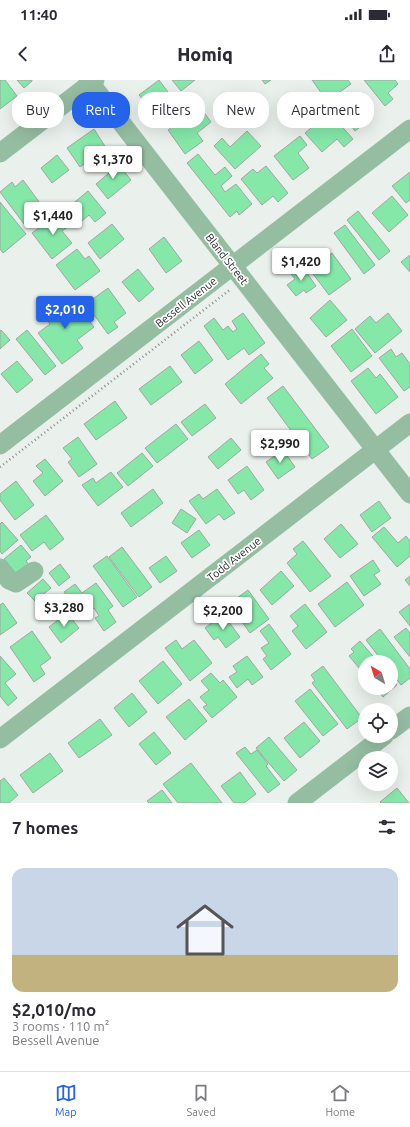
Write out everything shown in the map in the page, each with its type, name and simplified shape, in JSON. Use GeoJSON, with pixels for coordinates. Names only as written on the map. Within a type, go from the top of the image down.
{"type":"FeatureCollection","features":[{"type":"Feature","properties":{"kind":"street"},"geometry":{"type":"LineString","coordinates":[[0,154],[92,81]]}},
{"type":"Feature","properties":{"kind":"street","name":"Bland Street"},"geometry":{"type":"LineString","coordinates":[[92,81],[238,273],[410,494]]}},
{"type":"Feature","properties":{"kind":"street","name":"Bessell Avenue"},"geometry":{"type":"LineString","coordinates":[[0,445],[238,273],[410,129]]}},
{"type":"Feature","properties":{"kind":"street","name":"Todd Avenue"},"geometry":{"type":"LineString","coordinates":[[0,739],[410,423]]}},
{"type":"Feature","properties":{"kind":"street"},"geometry":{"type":"LineString","coordinates":[[0,568],[9,580],[16,583],[34,571]]}},
{"type":"Feature","properties":{"kind":"street"},"geometry":{"type":"LineString","coordinates":[[398,725],[410,716]]}},
{"type":"Feature","properties":{"kind":"street"},"geometry":{"type":"LineString","coordinates":[[297,803],[375,743]]}},
{"type":"Feature","properties":{"kind":"path"},"geometry":{"type":"LineString","coordinates":[[0,467],[238,273]]}},
{"type":"Feature","properties":{"kind":"building"},"geometry":{"type":"Polygon","coordinates":[[[0,80],[5,80],[14,92],[12,92],[12,100],[0,109],[0,80]]]}},
{"type":"Feature","properties":{"kind":"building"},"geometry":{"type":"Polygon","coordinates":[[[17,80],[32,80],[32,81],[24,88],[17,80]]]}},
{"type":"Feature","properties":{"kind":"building"},"geometry":{"type":"Polygon","coordinates":[[[159,80],[168,92],[143,92],[159,80]]]}},
{"type":"Feature","properties":{"kind":"building"},"geometry":{"type":"Polygon","coordinates":[[[172,80],[195,80],[181,91],[172,80]]]}},
{"type":"Feature","properties":{"kind":"building"},"geometry":{"type":"Polygon","coordinates":[[[262,80],[271,80],[265,84],[262,80]]]}},
{"type":"Feature","properties":{"kind":"building"},"geometry":{"type":"Polygon","coordinates":[[[312,80],[348,80],[351,84],[340,92],[321,92],[312,80]]]}},
{"type":"Feature","properties":{"kind":"building"},"geometry":{"type":"Polygon","coordinates":[[[364,80],[395,80],[398,84],[388,93],[393,99],[385,106],[364,80]]]}},
{"type":"Feature","properties":{"kind":"building"},"geometry":{"type":"Polygon","coordinates":[[[205,114],[211,122],[205,127],[205,114]]]}},
{"type":"Feature","properties":{"kind":"building"},"geometry":{"type":"Polygon","coordinates":[[[171,128],[203,128],[197,133],[203,141],[185,154],[168,130],[171,128]]]}},
{"type":"Feature","properties":{"kind":"building"},"geometry":{"type":"Polygon","coordinates":[[[311,128],[343,128],[353,139],[344,147],[337,139],[322,152],[305,133],[311,128]]]}},
{"type":"Feature","properties":{"kind":"building"},"geometry":{"type":"Polygon","coordinates":[[[94,129],[106,148],[80,167],[67,148],[94,129]]]}},
{"type":"Feature","properties":{"kind":"building"},"geometry":{"type":"Polygon","coordinates":[[[247,131],[261,146],[235,169],[214,146],[222,138],[230,147],[247,131]]]}},
{"type":"Feature","properties":{"kind":"building"},"geometry":{"type":"Polygon","coordinates":[[[300,136],[307,145],[298,153],[309,168],[293,180],[274,156],[300,136]]]}},
{"type":"Feature","properties":{"kind":"building"},"geometry":{"type":"Polygon","coordinates":[[[198,154],[215,175],[225,167],[232,176],[221,186],[225,192],[236,184],[252,204],[239,215],[237,211],[230,217],[187,163],[198,154]]]}},
{"type":"Feature","properties":{"kind":"building"},"geometry":{"type":"Polygon","coordinates":[[[57,155],[69,170],[52,183],[41,168],[57,155]]]}},
{"type":"Feature","properties":{"kind":"building"},"geometry":{"type":"Polygon","coordinates":[[[115,160],[131,180],[108,199],[96,184],[109,173],[105,168],[115,160]]]}},
{"type":"Feature","properties":{"kind":"building"},"geometry":{"type":"Polygon","coordinates":[[[266,166],[288,193],[278,202],[273,196],[262,205],[241,179],[253,169],[257,173],[266,166]]]}},
{"type":"Feature","properties":{"kind":"building"},"geometry":{"type":"Polygon","coordinates":[[[410,172],[410,200],[406,203],[392,186],[410,172]]]}},
{"type":"Feature","properties":{"kind":"building"},"geometry":{"type":"Polygon","coordinates":[[[23,180],[40,203],[32,209],[37,215],[24,224],[0,192],[12,182],[15,187],[23,180]]]}},
{"type":"Feature","properties":{"kind":"building"},"geometry":{"type":"Polygon","coordinates":[[[88,191],[106,213],[95,222],[89,215],[76,226],[64,211],[88,191]]]}},
{"type":"Feature","properties":{"kind":"building"},"geometry":{"type":"Polygon","coordinates":[[[392,196],[408,215],[389,232],[372,213],[392,196]]]}},
{"type":"Feature","properties":{"kind":"building"},"geometry":{"type":"Polygon","coordinates":[[[0,202],[26,234],[3,253],[0,249],[0,202]]]}},
{"type":"Feature","properties":{"kind":"building"},"geometry":{"type":"Polygon","coordinates":[[[358,211],[390,251],[379,260],[347,220],[358,211]]]}},
{"type":"Feature","properties":{"kind":"building"},"geometry":{"type":"Polygon","coordinates":[[[59,213],[69,226],[62,231],[72,243],[52,259],[32,233],[59,213]]]}},
{"type":"Feature","properties":{"kind":"building"},"geometry":{"type":"Polygon","coordinates":[[[112,224],[124,239],[100,259],[88,243],[112,224]]]}},
{"type":"Feature","properties":{"kind":"building"},"geometry":{"type":"Polygon","coordinates":[[[345,225],[375,265],[364,274],[334,233],[345,225]]]}},
{"type":"Feature","properties":{"kind":"building"},"geometry":{"type":"Polygon","coordinates":[[[164,237],[182,261],[166,273],[149,249],[164,237]]]}},
{"type":"Feature","properties":{"kind":"building"},"geometry":{"type":"Polygon","coordinates":[[[77,249],[85,259],[89,256],[100,271],[75,290],[56,265],[77,249]]]}},
{"type":"Feature","properties":{"kind":"building"},"geometry":{"type":"Polygon","coordinates":[[[318,251],[324,259],[332,253],[351,279],[329,295],[304,262],[318,251]]]}},
{"type":"Feature","properties":{"kind":"building"},"geometry":{"type":"Polygon","coordinates":[[[410,255],[410,272],[401,262],[410,255]]]}},
{"type":"Feature","properties":{"kind":"building"},"geometry":{"type":"Polygon","coordinates":[[[302,266],[316,286],[306,293],[304,290],[296,296],[287,285],[295,279],[291,274],[302,266]]]}},
{"type":"Feature","properties":{"kind":"building"},"geometry":{"type":"Polygon","coordinates":[[[138,269],[154,289],[139,302],[122,282],[138,269]]]}},
{"type":"Feature","properties":{"kind":"building"},"geometry":{"type":"Polygon","coordinates":[[[108,288],[126,313],[114,322],[118,327],[108,334],[86,304],[108,288]]]}},
{"type":"Feature","properties":{"kind":"building"},"geometry":{"type":"Polygon","coordinates":[[[70,296],[94,327],[77,340],[83,348],[62,364],[38,333],[50,324],[44,316],[70,296]]]}},
{"type":"Feature","properties":{"kind":"building"},"geometry":{"type":"Polygon","coordinates":[[[330,300],[347,320],[326,337],[310,318],[330,300]]]}},
{"type":"Feature","properties":{"kind":"building"},"geometry":{"type":"Polygon","coordinates":[[[243,313],[265,343],[249,355],[244,348],[228,360],[204,326],[214,318],[223,330],[228,326],[233,332],[237,329],[232,321],[243,313]]]}},
{"type":"Feature","properties":{"kind":"building"},"geometry":{"type":"Polygon","coordinates":[[[388,313],[402,331],[375,353],[355,329],[370,316],[376,323],[388,313]]]}},
{"type":"Feature","properties":{"kind":"building"},"geometry":{"type":"Polygon","coordinates":[[[352,329],[372,356],[351,372],[331,346],[352,329]]]}},
{"type":"Feature","properties":{"kind":"building"},"geometry":{"type":"Polygon","coordinates":[[[1,330],[10,340],[0,349],[0,331],[1,330]]]}},
{"type":"Feature","properties":{"kind":"building"},"geometry":{"type":"Polygon","coordinates":[[[27,330],[56,366],[45,375],[16,339],[27,330]]]}},
{"type":"Feature","properties":{"kind":"building"},"geometry":{"type":"Polygon","coordinates":[[[199,341],[213,360],[195,374],[181,355],[199,341]]]}},
{"type":"Feature","properties":{"kind":"building"},"geometry":{"type":"Polygon","coordinates":[[[391,349],[396,357],[402,353],[410,364],[410,387],[404,391],[379,358],[391,349]]]}},
{"type":"Feature","properties":{"kind":"building"},"geometry":{"type":"Polygon","coordinates":[[[261,354],[269,364],[264,368],[273,378],[241,404],[225,384],[261,354]]]}},
{"type":"Feature","properties":{"kind":"building"},"geometry":{"type":"Polygon","coordinates":[[[17,361],[33,380],[17,393],[1,374],[17,361]]]}},
{"type":"Feature","properties":{"kind":"building"},"geometry":{"type":"Polygon","coordinates":[[[170,366],[182,382],[151,405],[139,389],[170,366]]]}},
{"type":"Feature","properties":{"kind":"building"},"geometry":{"type":"Polygon","coordinates":[[[368,368],[376,378],[380,374],[398,397],[376,414],[351,381],[368,368]]]}},
{"type":"Feature","properties":{"kind":"building"},"geometry":{"type":"Polygon","coordinates":[[[283,386],[329,447],[312,459],[267,398],[283,386]]]}},
{"type":"Feature","properties":{"kind":"building"},"geometry":{"type":"Polygon","coordinates":[[[115,401],[127,418],[96,440],[84,424],[115,401]]]}},
{"type":"Feature","properties":{"kind":"building"},"geometry":{"type":"Polygon","coordinates":[[[205,404],[216,418],[192,436],[181,422],[205,404]]]}},
{"type":"Feature","properties":{"kind":"building"},"geometry":{"type":"Polygon","coordinates":[[[176,424],[188,439],[157,463],[145,448],[176,424]]]}},
{"type":"Feature","properties":{"kind":"building"},"geometry":{"type":"Polygon","coordinates":[[[78,437],[97,464],[79,477],[68,462],[72,459],[63,448],[78,437]]]}},
{"type":"Feature","properties":{"kind":"building"},"geometry":{"type":"Polygon","coordinates":[[[231,438],[241,450],[218,469],[208,457],[231,438]]]}},
{"type":"Feature","properties":{"kind":"building"},"geometry":{"type":"Polygon","coordinates":[[[283,450],[295,467],[278,479],[266,462],[283,450]]]}},
{"type":"Feature","properties":{"kind":"building"},"geometry":{"type":"Polygon","coordinates":[[[142,453],[153,466],[128,486],[117,473],[142,453]]]}},
{"type":"Feature","properties":{"kind":"building"},"geometry":{"type":"Polygon","coordinates":[[[45,459],[63,481],[45,496],[33,481],[43,473],[36,466],[45,459]]]}},
{"type":"Feature","properties":{"kind":"building"},"geometry":{"type":"Polygon","coordinates":[[[247,466],[264,490],[251,500],[244,490],[238,494],[228,480],[247,466]]]}},
{"type":"Feature","properties":{"kind":"building"},"geometry":{"type":"Polygon","coordinates":[[[111,472],[123,487],[98,506],[82,485],[93,478],[96,483],[111,472]]]}},
{"type":"Feature","properties":{"kind":"building"},"geometry":{"type":"Polygon","coordinates":[[[16,481],[34,505],[15,520],[0,500],[0,494],[16,481]]]}},
{"type":"Feature","properties":{"kind":"building"},"geometry":{"type":"Polygon","coordinates":[[[153,489],[163,503],[131,527],[121,513],[153,489]]]}},
{"type":"Feature","properties":{"kind":"building"},"geometry":{"type":"Polygon","coordinates":[[[217,489],[235,513],[224,520],[219,514],[206,524],[189,501],[199,494],[203,499],[217,489]]]}},
{"type":"Feature","properties":{"kind":"building"},"geometry":{"type":"Polygon","coordinates":[[[379,501],[391,518],[372,532],[360,515],[379,501]]]}},
{"type":"Feature","properties":{"kind":"building"},"geometry":{"type":"Polygon","coordinates":[[[181,509],[196,519],[187,533],[172,523],[181,509]]]}},
{"type":"Feature","properties":{"kind":"building"},"geometry":{"type":"Polygon","coordinates":[[[46,515],[64,539],[50,550],[44,542],[32,551],[20,535],[46,515]]]}},
{"type":"Feature","properties":{"kind":"building"},"geometry":{"type":"Polygon","coordinates":[[[2,522],[18,540],[2,554],[0,551],[0,524],[2,522]]]}},
{"type":"Feature","properties":{"kind":"building"},"geometry":{"type":"Polygon","coordinates":[[[341,524],[358,544],[340,558],[324,539],[341,524]]]}},
{"type":"Feature","properties":{"kind":"building"},"geometry":{"type":"Polygon","coordinates":[[[384,527],[398,543],[406,536],[410,541],[410,556],[397,567],[372,537],[384,527]]]}},
{"type":"Feature","properties":{"kind":"building"},"geometry":{"type":"Polygon","coordinates":[[[199,530],[210,545],[192,558],[181,543],[199,530]]]}},
{"type":"Feature","properties":{"kind":"building"},"geometry":{"type":"Polygon","coordinates":[[[303,541],[331,576],[310,592],[287,563],[297,554],[293,549],[303,541]]]}},
{"type":"Feature","properties":{"kind":"building"},"geometry":{"type":"Polygon","coordinates":[[[21,545],[31,557],[26,561],[31,567],[19,577],[4,559],[21,545]]]}},
{"type":"Feature","properties":{"kind":"building"},"geometry":{"type":"Polygon","coordinates":[[[122,547],[152,587],[139,597],[109,557],[122,547]]]}},
{"type":"Feature","properties":{"kind":"building"},"geometry":{"type":"Polygon","coordinates":[[[107,556],[137,597],[123,607],[93,566],[107,556]]]}},
{"type":"Feature","properties":{"kind":"building"},"geometry":{"type":"Polygon","coordinates":[[[166,556],[177,571],[160,583],[149,568],[166,556]]]}},
{"type":"Feature","properties":{"kind":"building"},"geometry":{"type":"Polygon","coordinates":[[[373,560],[380,571],[374,575],[381,584],[364,596],[350,576],[373,560]]]}},
{"type":"Feature","properties":{"kind":"building"},"geometry":{"type":"Polygon","coordinates":[[[60,564],[70,577],[59,586],[49,573],[60,564]]]}},
{"type":"Feature","properties":{"kind":"building"},"geometry":{"type":"Polygon","coordinates":[[[281,571],[294,586],[272,605],[260,590],[281,571]]]}},
{"type":"Feature","properties":{"kind":"building"},"geometry":{"type":"Polygon","coordinates":[[[410,576],[410,586],[405,580],[410,576]]]}},
{"type":"Feature","properties":{"kind":"building"},"geometry":{"type":"Polygon","coordinates":[[[43,579],[51,588],[35,601],[27,593],[43,579]]]}},
{"type":"Feature","properties":{"kind":"building"},"geometry":{"type":"Polygon","coordinates":[[[347,582],[364,605],[335,627],[318,604],[347,582]]]}},
{"type":"Feature","properties":{"kind":"building"},"geometry":{"type":"Polygon","coordinates":[[[96,583],[113,606],[108,610],[116,622],[104,631],[95,618],[99,616],[94,608],[82,617],[64,592],[75,584],[82,593],[96,583]]]}},
{"type":"Feature","properties":{"kind":"building"},"geometry":{"type":"Polygon","coordinates":[[[248,590],[269,619],[250,633],[229,604],[248,590]]]}},
{"type":"Feature","properties":{"kind":"building"},"geometry":{"type":"Polygon","coordinates":[[[3,603],[17,623],[0,635],[0,605],[3,603]]]}},
{"type":"Feature","properties":{"kind":"building"},"geometry":{"type":"Polygon","coordinates":[[[305,604],[327,632],[306,649],[292,631],[298,626],[290,616],[305,604]]]}},
{"type":"Feature","properties":{"kind":"building"},"geometry":{"type":"Polygon","coordinates":[[[410,604],[410,626],[399,612],[410,604]]]}},
{"type":"Feature","properties":{"kind":"building"},"geometry":{"type":"Polygon","coordinates":[[[67,613],[79,628],[61,643],[49,627],[67,613]]]}},
{"type":"Feature","properties":{"kind":"building"},"geometry":{"type":"Polygon","coordinates":[[[223,614],[240,637],[226,648],[218,637],[214,640],[205,628],[223,614]]]}},
{"type":"Feature","properties":{"kind":"building"},"geometry":{"type":"Polygon","coordinates":[[[269,624],[291,654],[271,670],[263,659],[267,656],[261,648],[269,643],[260,631],[269,624]]]}},
{"type":"Feature","properties":{"kind":"building"},"geometry":{"type":"Polygon","coordinates":[[[406,628],[410,633],[410,657],[394,637],[406,628]]]}},
{"type":"Feature","properties":{"kind":"building"},"geometry":{"type":"Polygon","coordinates":[[[380,629],[410,669],[410,678],[401,685],[398,681],[398,655],[378,655],[366,640],[380,629]]]}},
{"type":"Feature","properties":{"kind":"building"},"geometry":{"type":"Polygon","coordinates":[[[32,631],[51,658],[40,666],[45,674],[34,682],[10,647],[32,631]]]}},
{"type":"Feature","properties":{"kind":"building"},"geometry":{"type":"Polygon","coordinates":[[[176,640],[182,649],[194,640],[212,663],[190,681],[165,648],[176,640]]]}},
{"type":"Feature","properties":{"kind":"building"},"geometry":{"type":"Polygon","coordinates":[[[360,641],[372,655],[358,655],[358,667],[349,656],[354,652],[351,649],[360,641]]]}},
{"type":"Feature","properties":{"kind":"building"},"geometry":{"type":"Polygon","coordinates":[[[0,656],[16,674],[5,683],[17,698],[8,706],[0,696],[0,656]]]}},
{"type":"Feature","properties":{"kind":"building"},"geometry":{"type":"Polygon","coordinates":[[[247,656],[263,677],[252,685],[248,679],[237,688],[229,677],[237,672],[233,666],[247,656]]]}},
{"type":"Feature","properties":{"kind":"building"},"geometry":{"type":"Polygon","coordinates":[[[163,661],[182,684],[158,704],[139,681],[163,661]]]}},
{"type":"Feature","properties":{"kind":"building"},"geometry":{"type":"Polygon","coordinates":[[[323,666],[358,713],[358,721],[347,729],[312,683],[315,681],[311,675],[323,666]]]}},
{"type":"Feature","properties":{"kind":"building"},"geometry":{"type":"Polygon","coordinates":[[[211,673],[220,683],[223,680],[237,697],[212,718],[203,707],[207,705],[200,697],[209,690],[201,681],[211,673]]]}},
{"type":"Feature","properties":{"kind":"building"},"geometry":{"type":"Polygon","coordinates":[[[310,689],[338,724],[323,736],[295,701],[310,689]]]}},
{"type":"Feature","properties":{"kind":"building"},"geometry":{"type":"Polygon","coordinates":[[[132,693],[147,712],[129,727],[114,708],[132,693]]]}},
{"type":"Feature","properties":{"kind":"building"},"geometry":{"type":"Polygon","coordinates":[[[189,699],[207,721],[185,740],[166,717],[189,699]]]}},
{"type":"Feature","properties":{"kind":"building"},"geometry":{"type":"Polygon","coordinates":[[[100,719],[112,735],[79,758],[68,743],[100,719]]]}},
{"type":"Feature","properties":{"kind":"building"},"geometry":{"type":"Polygon","coordinates":[[[304,722],[320,741],[300,758],[284,738],[304,722]]]}},
{"type":"Feature","properties":{"kind":"building"},"geometry":{"type":"Polygon","coordinates":[[[154,732],[171,753],[156,765],[139,744],[154,732]]]}},
{"type":"Feature","properties":{"kind":"building"},"geometry":{"type":"Polygon","coordinates":[[[269,737],[297,770],[284,781],[256,748],[269,737]]]}},
{"type":"Feature","properties":{"kind":"building"},"geometry":{"type":"Polygon","coordinates":[[[245,747],[251,754],[257,750],[268,764],[266,766],[280,784],[268,793],[236,753],[245,747]]]}},
{"type":"Feature","properties":{"kind":"building"},"geometry":{"type":"Polygon","coordinates":[[[50,753],[63,771],[33,793],[20,775],[50,753]]]}},
{"type":"Feature","properties":{"kind":"building"},"geometry":{"type":"Polygon","coordinates":[[[191,763],[222,803],[178,803],[163,784],[191,763]]]}},
{"type":"Feature","properties":{"kind":"building"},"geometry":{"type":"Polygon","coordinates":[[[240,772],[256,794],[244,803],[234,803],[221,786],[240,772]]]}},
{"type":"Feature","properties":{"kind":"building"},"geometry":{"type":"Polygon","coordinates":[[[4,778],[18,795],[9,803],[0,803],[0,781],[4,778]]]}},
{"type":"Feature","properties":{"kind":"building"},"geometry":{"type":"Polygon","coordinates":[[[398,789],[409,803],[381,803],[380,802],[393,791],[398,791],[398,789]]]}},
{"type":"Feature","properties":{"kind":"building"},"geometry":{"type":"Polygon","coordinates":[[[162,790],[172,803],[149,803],[147,801],[162,790]]]}}]}
